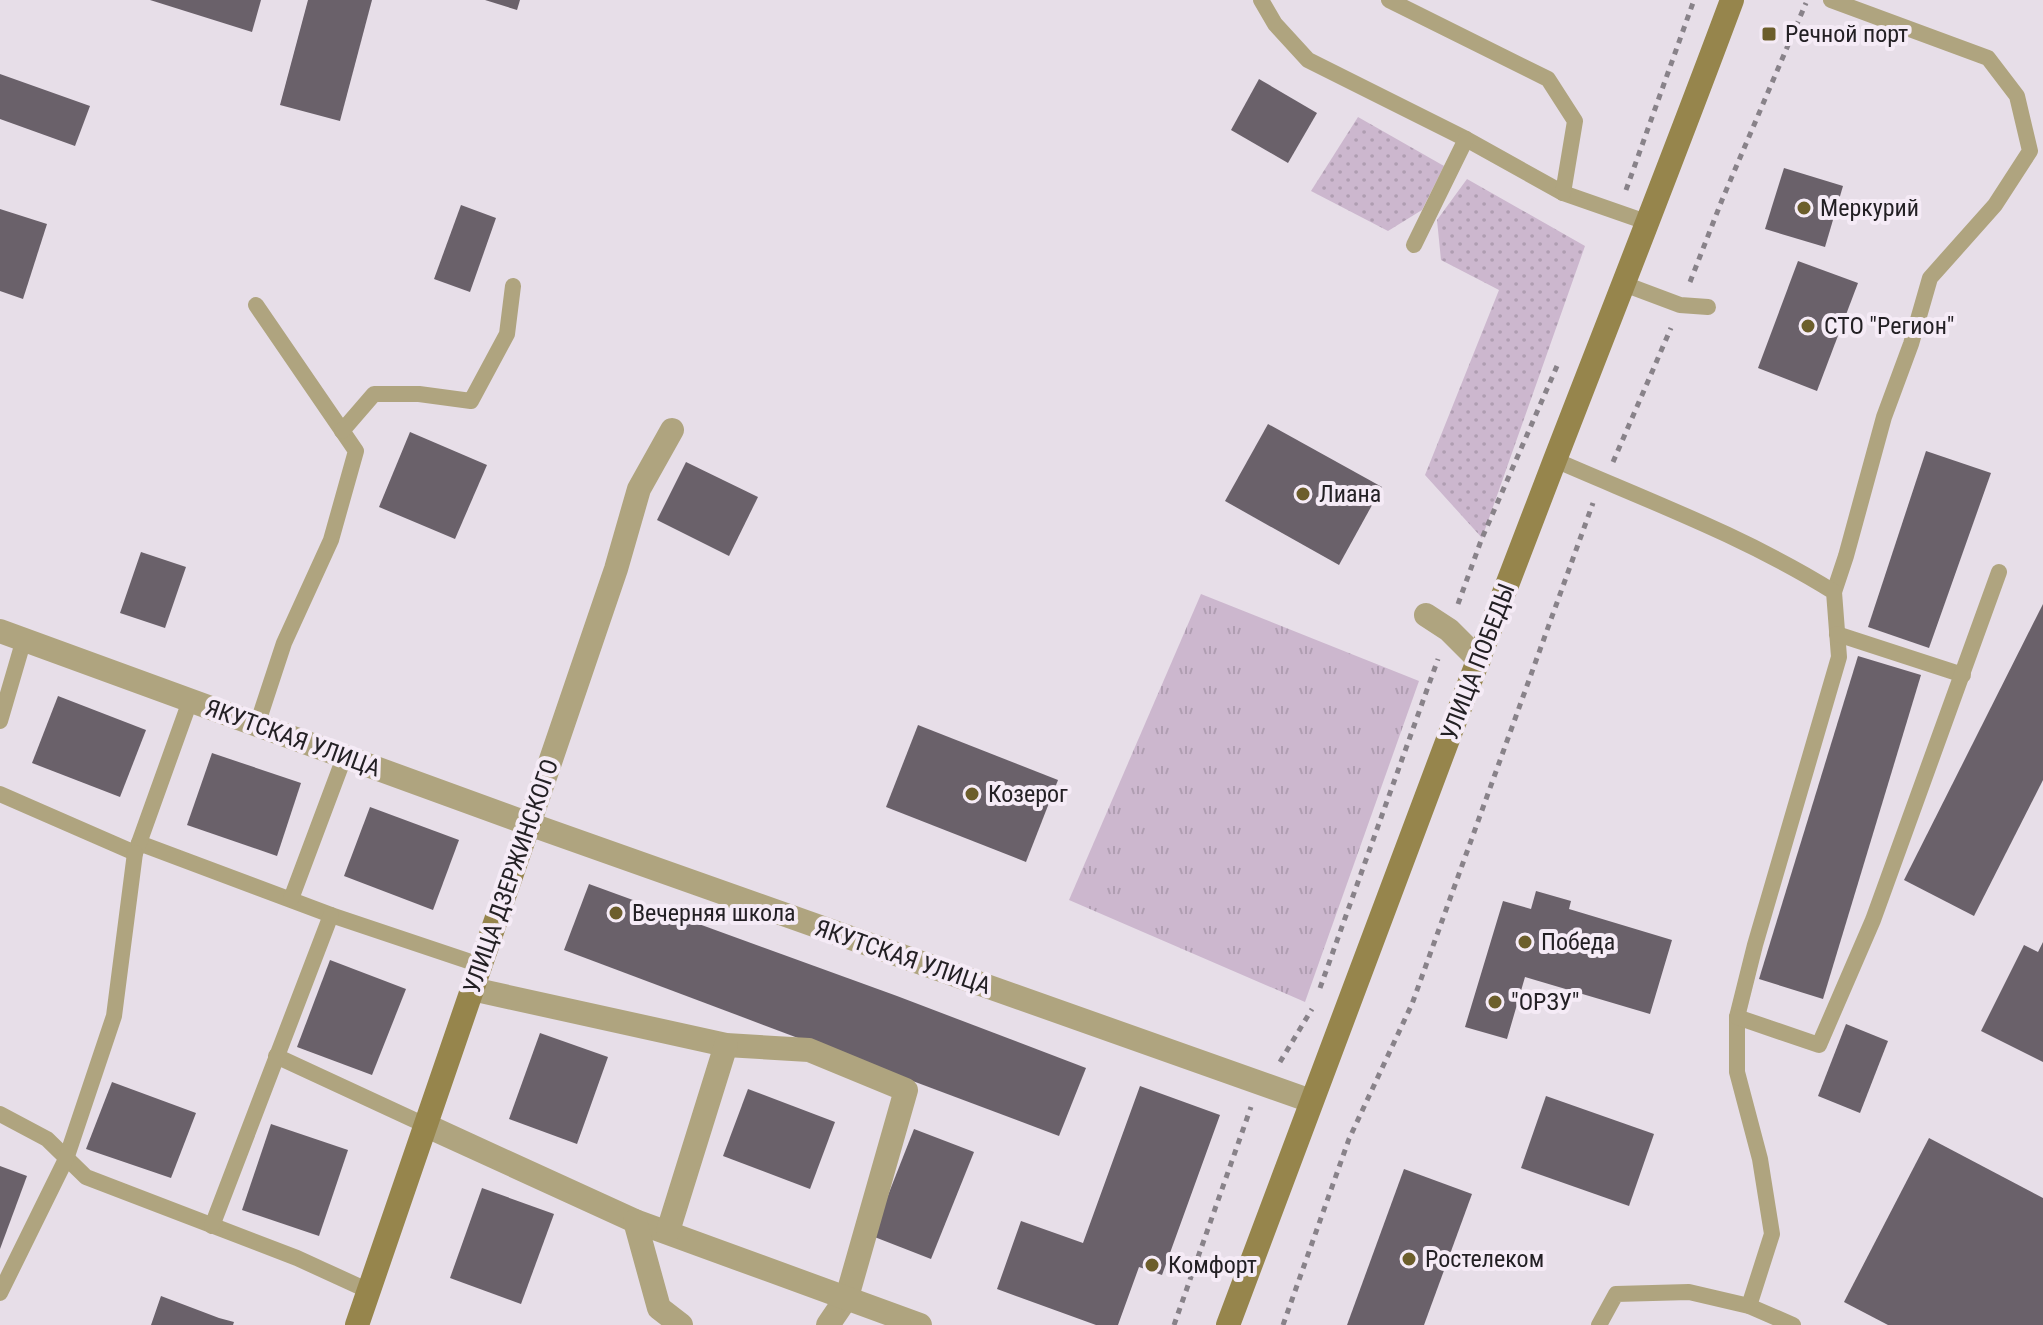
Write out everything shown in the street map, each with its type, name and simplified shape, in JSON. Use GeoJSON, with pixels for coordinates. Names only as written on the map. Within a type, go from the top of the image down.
{"type":"FeatureCollection","features":[{"type":"Feature","properties":{"kind":"main road","name":"УЛИЦА ПОБЕДЫ"},"geometry":{"type":"LineString","coordinates":[[1228,1325],[1732,0]]}},
{"type":"Feature","properties":{"kind":"main road","name":"УЛИЦА ДЗЕРЖИНСКОГО"},"geometry":{"type":"LineString","coordinates":[[357,1325],[529,824]]}},
{"type":"Feature","properties":{"kind":"street","name":"УЛИЦА ДЗЕРЖИНСКОГО"},"geometry":{"type":"LineString","coordinates":[[529,824],[616,569],[639,489],[672,430]]}},
{"type":"Feature","properties":{"kind":"street"},"geometry":{"type":"LineString","coordinates":[[1426,615],[1449,630],[1479,660]]}},
{"type":"Feature","properties":{"kind":"street","name":"ЯКУТСКАЯ УЛИЦА"},"geometry":{"type":"LineString","coordinates":[[0,631],[529,824],[1311,1101]]}},
{"type":"Feature","properties":{"kind":"street"},"geometry":{"type":"LineString","coordinates":[[472,989],[726,1045],[809,1050],[906,1090],[847,1297],[828,1325]]}},
{"type":"Feature","properties":{"kind":"street"},"geometry":{"type":"LineString","coordinates":[[668,1231],[726,1045]]}},
{"type":"Feature","properties":{"kind":"street"},"geometry":{"type":"LineString","coordinates":[[425,1125],[635,1221],[920,1325]]}},
{"type":"Feature","properties":{"kind":"street"},"geometry":{"type":"LineString","coordinates":[[635,1221],[659,1308],[681,1325]]}},
{"type":"Feature","properties":{"kind":"lane"},"geometry":{"type":"LineString","coordinates":[[1261,0],[1275,24],[1308,60],[1466,139],[1563,193],[1649,223]]}},
{"type":"Feature","properties":{"kind":"lane"},"geometry":{"type":"LineString","coordinates":[[1749,1306],[1772,1234],[1760,1159],[1737,1072],[1737,1017],[1839,657],[1834,592],[1884,417],[1911,344],[1930,278],[1995,205],[2030,151],[2017,96],[1988,58],[1831,0]]}},
{"type":"Feature","properties":{"kind":"lane"},"geometry":{"type":"LineString","coordinates":[[1394,1],[1548,79],[1575,121],[1563,193]]}},
{"type":"Feature","properties":{"kind":"lane"},"geometry":{"type":"LineString","coordinates":[[1414,245],[1466,139]]}},
{"type":"Feature","properties":{"kind":"lane"},"geometry":{"type":"LineString","coordinates":[[1624,284],[1680,305],[1708,307]]}},
{"type":"Feature","properties":{"kind":"lane"},"geometry":{"type":"LineString","coordinates":[[342,431],[374,394],[419,394],[471,401],[507,334],[513,286]]}},
{"type":"Feature","properties":{"kind":"lane"},"geometry":{"type":"LineString","coordinates":[[256,305],[356,451],[331,540],[284,643],[257,725]]}},
{"type":"Feature","properties":{"kind":"lane"},"geometry":{"type":"LineString","coordinates":[[1555,460],[1685,514],[1798,569],[1834,592]]}},
{"type":"Feature","properties":{"kind":"lane"},"geometry":{"type":"LineString","coordinates":[[1737,1017],[1819,1045],[1873,920],[1999,572]]}},
{"type":"Feature","properties":{"kind":"lane"},"geometry":{"type":"LineString","coordinates":[[1837,634],[1963,675]]}},
{"type":"Feature","properties":{"kind":"lane"},"geometry":{"type":"LineString","coordinates":[[0,721],[24,639]]}},
{"type":"Feature","properties":{"kind":"lane"},"geometry":{"type":"LineString","coordinates":[[0,1293],[66,1159],[114,1016],[137,848],[190,701]]}},
{"type":"Feature","properties":{"kind":"lane"},"geometry":{"type":"LineString","coordinates":[[291,899],[345,755]]}},
{"type":"Feature","properties":{"kind":"lane"},"geometry":{"type":"LineString","coordinates":[[0,794],[137,848],[480,965]]}},
{"type":"Feature","properties":{"kind":"lane"},"geometry":{"type":"LineString","coordinates":[[212,1226],[331,915]]}},
{"type":"Feature","properties":{"kind":"lane"},"geometry":{"type":"LineString","coordinates":[[276,1056],[425,1125]]}},
{"type":"Feature","properties":{"kind":"lane"},"geometry":{"type":"LineString","coordinates":[[0,1114],[47,1139],[86,1177],[297,1258],[369,1291]]}},
{"type":"Feature","properties":{"kind":"lane"},"geometry":{"type":"LineString","coordinates":[[1599,1325],[1616,1294],[1689,1292],[1749,1306],[1793,1325]]}},
{"type":"Feature","properties":{"kind":"path"},"geometry":{"type":"LineString","coordinates":[[1617,213],[1694,0]]}},
{"type":"Feature","properties":{"kind":"path"},"geometry":{"type":"LineString","coordinates":[[1283,1325],[1349,1139],[1412,1004],[1587,514],[1605,482],[1807,0]]}},
{"type":"Feature","properties":{"kind":"path"},"geometry":{"type":"LineString","coordinates":[[1174,1325],[1248,1112],[1311,1013],[1482,538],[1564,352]]}},
{"type":"Feature","properties":{"kind":"green space"},"geometry":{"type":"Polygon","coordinates":[[[1358,117],[1444,166],[1422,210],[1388,231],[1311,191],[1358,117]]]}},
{"type":"Feature","properties":{"kind":"green space"},"geometry":{"type":"Polygon","coordinates":[[[1467,179],[1585,246],[1482,538],[1425,475],[1499,290],[1441,260],[1437,220],[1467,179]]]}},
{"type":"Feature","properties":{"kind":"green space"},"geometry":{"type":"Polygon","coordinates":[[[1201,594],[1419,681],[1305,1002],[1069,900],[1201,594]]]}},
{"type":"Feature","properties":{"kind":"building"},"geometry":{"type":"Polygon","coordinates":[[[150,0],[261,0],[252,32],[150,0]]]}},
{"type":"Feature","properties":{"kind":"building"},"geometry":{"type":"Polygon","coordinates":[[[308,0],[372,0],[340,121],[280,105],[308,0]]]}},
{"type":"Feature","properties":{"kind":"building"},"geometry":{"type":"Polygon","coordinates":[[[485,0],[520,0],[517,10],[485,0]]]}},
{"type":"Feature","properties":{"kind":"building"},"geometry":{"type":"Polygon","coordinates":[[[0,74],[90,106],[75,146],[0,119],[0,74]]]}},
{"type":"Feature","properties":{"kind":"building"},"geometry":{"type":"Polygon","coordinates":[[[1259,79],[1317,113],[1288,163],[1231,130],[1259,79]]]}},
{"type":"Feature","properties":{"kind":"building","name":"Меркурий"},"geometry":{"type":"Polygon","coordinates":[[[1784,168],[1843,186],[1825,247],[1765,229],[1784,168]]]}},
{"type":"Feature","properties":{"kind":"building"},"geometry":{"type":"Polygon","coordinates":[[[461,205],[496,218],[470,292],[434,279],[461,205]]]}},
{"type":"Feature","properties":{"kind":"building"},"geometry":{"type":"Polygon","coordinates":[[[0,209],[47,224],[23,299],[0,291],[0,209]]]}},
{"type":"Feature","properties":{"kind":"building","name":"СТО \"Регион\""},"geometry":{"type":"Polygon","coordinates":[[[1798,261],[1858,283],[1817,391],[1758,368],[1798,261]]]}},
{"type":"Feature","properties":{"kind":"building","name":"Лиана"},"geometry":{"type":"Polygon","coordinates":[[[1268,424],[1382,487],[1339,565],[1225,501],[1268,424]]]}},
{"type":"Feature","properties":{"kind":"building"},"geometry":{"type":"Polygon","coordinates":[[[410,432],[487,465],[455,539],[379,507],[410,432]]]}},
{"type":"Feature","properties":{"kind":"building"},"geometry":{"type":"Polygon","coordinates":[[[1926,451],[1991,473],[1929,648],[1868,627],[1926,451]]]}},
{"type":"Feature","properties":{"kind":"building"},"geometry":{"type":"Polygon","coordinates":[[[686,462],[758,497],[729,556],[657,520],[686,462]]]}},
{"type":"Feature","properties":{"kind":"building"},"geometry":{"type":"Polygon","coordinates":[[[141,552],[186,567],[165,628],[120,613],[141,552]]]}},
{"type":"Feature","properties":{"kind":"building"},"geometry":{"type":"Polygon","coordinates":[[[2043,604],[2043,780],[1974,916],[1904,880],[2043,604]]]}},
{"type":"Feature","properties":{"kind":"building"},"geometry":{"type":"Polygon","coordinates":[[[1858,656],[1921,675],[1823,999],[1759,979],[1858,656]]]}},
{"type":"Feature","properties":{"kind":"building"},"geometry":{"type":"Polygon","coordinates":[[[58,696],[146,730],[120,797],[32,763],[58,696]]]}},
{"type":"Feature","properties":{"kind":"building","name":"Козерог"},"geometry":{"type":"Polygon","coordinates":[[[918,725],[1058,780],[1026,862],[886,807],[918,725]]]}},
{"type":"Feature","properties":{"kind":"building"},"geometry":{"type":"Polygon","coordinates":[[[212,753],[301,783],[277,856],[187,825],[212,753]]]}},
{"type":"Feature","properties":{"kind":"building"},"geometry":{"type":"Polygon","coordinates":[[[370,807],[459,840],[433,910],[344,876],[370,807]]]}},
{"type":"Feature","properties":{"kind":"building"},"geometry":{"type":"Polygon","coordinates":[[[589,884],[1086,1068],[1059,1136],[564,950],[589,884]]]}},
{"type":"Feature","properties":{"kind":"building"},"geometry":{"type":"Polygon","coordinates":[[[1536,891],[1571,901],[1569,909],[1672,940],[1650,1014],[1525,977],[1507,1039],[1465,1027],[1503,901],[1531,909],[1536,891]]]}},
{"type":"Feature","properties":{"kind":"building"},"geometry":{"type":"Polygon","coordinates":[[[2043,942],[2043,1062],[1981,1031],[2024,945],[2038,952],[2043,942]]]}},
{"type":"Feature","properties":{"kind":"building"},"geometry":{"type":"Polygon","coordinates":[[[330,960],[406,989],[372,1075],[297,1047],[330,960]]]}},
{"type":"Feature","properties":{"kind":"building"},"geometry":{"type":"Polygon","coordinates":[[[1846,1024],[1888,1041],[1860,1113],[1818,1096],[1846,1024]]]}},
{"type":"Feature","properties":{"kind":"building"},"geometry":{"type":"Polygon","coordinates":[[[540,1033],[608,1057],[577,1144],[509,1119],[540,1033]]]}},
{"type":"Feature","properties":{"kind":"building"},"geometry":{"type":"Polygon","coordinates":[[[112,1082],[196,1113],[171,1178],[86,1149],[112,1082]]]}},
{"type":"Feature","properties":{"kind":"building"},"geometry":{"type":"Polygon","coordinates":[[[1140,1086],[1220,1115],[1162,1275],[1139,1267],[1118,1325],[1096,1325],[997,1289],[1021,1221],[1083,1243],[1140,1086]]]}},
{"type":"Feature","properties":{"kind":"building"},"geometry":{"type":"Polygon","coordinates":[[[748,1089],[835,1122],[810,1189],[723,1156],[748,1089]]]}},
{"type":"Feature","properties":{"kind":"building"},"geometry":{"type":"Polygon","coordinates":[[[1546,1096],[1654,1134],[1629,1206],[1521,1168],[1546,1096]]]}},
{"type":"Feature","properties":{"kind":"building"},"geometry":{"type":"Polygon","coordinates":[[[271,1124],[348,1150],[319,1236],[242,1210],[271,1124]]]}},
{"type":"Feature","properties":{"kind":"building"},"geometry":{"type":"Polygon","coordinates":[[[914,1129],[974,1152],[931,1259],[872,1236],[914,1129]]]}},
{"type":"Feature","properties":{"kind":"building"},"geometry":{"type":"Polygon","coordinates":[[[1929,1138],[2043,1198],[2043,1325],[1888,1325],[1844,1302],[1929,1138]]]}},
{"type":"Feature","properties":{"kind":"building"},"geometry":{"type":"Polygon","coordinates":[[[0,1166],[27,1176],[0,1249],[0,1166]]]}},
{"type":"Feature","properties":{"kind":"building","name":"Ростелеком"},"geometry":{"type":"Polygon","coordinates":[[[1404,1169],[1472,1194],[1424,1325],[1347,1325],[1404,1169]]]}},
{"type":"Feature","properties":{"kind":"building"},"geometry":{"type":"Polygon","coordinates":[[[482,1188],[554,1214],[521,1304],[450,1278],[482,1188]]]}},
{"type":"Feature","properties":{"kind":"building"},"geometry":{"type":"Polygon","coordinates":[[[161,1296],[234,1322],[233,1325],[151,1325],[161,1296]]]}},
{"type":"Feature","properties":{"kind":"place","name":"Речной порт"},"geometry":{"type":"Point","coordinates":[1769,34]}},
{"type":"Feature","properties":{"kind":"place","name":"Меркурий"},"geometry":{"type":"Point","coordinates":[1804,208]}},
{"type":"Feature","properties":{"kind":"place","name":"СТО \"Регион\""},"geometry":{"type":"Point","coordinates":[1808,326]}},
{"type":"Feature","properties":{"kind":"place","name":"Лиана"},"geometry":{"type":"Point","coordinates":[1303,494]}},
{"type":"Feature","properties":{"kind":"place","name":"Козерог"},"geometry":{"type":"Point","coordinates":[972,794]}},
{"type":"Feature","properties":{"kind":"place","name":"Вечерняя школа"},"geometry":{"type":"Point","coordinates":[616,913]}},
{"type":"Feature","properties":{"kind":"place","name":"Победа"},"geometry":{"type":"Point","coordinates":[1525,942]}},
{"type":"Feature","properties":{"kind":"place","name":"\"ОРЗУ\""},"geometry":{"type":"Point","coordinates":[1495,1002]}},
{"type":"Feature","properties":{"kind":"place","name":"Ростелеком"},"geometry":{"type":"Point","coordinates":[1409,1259]}},
{"type":"Feature","properties":{"kind":"place","name":"Комфорт"},"geometry":{"type":"Point","coordinates":[1152,1265]}}]}
